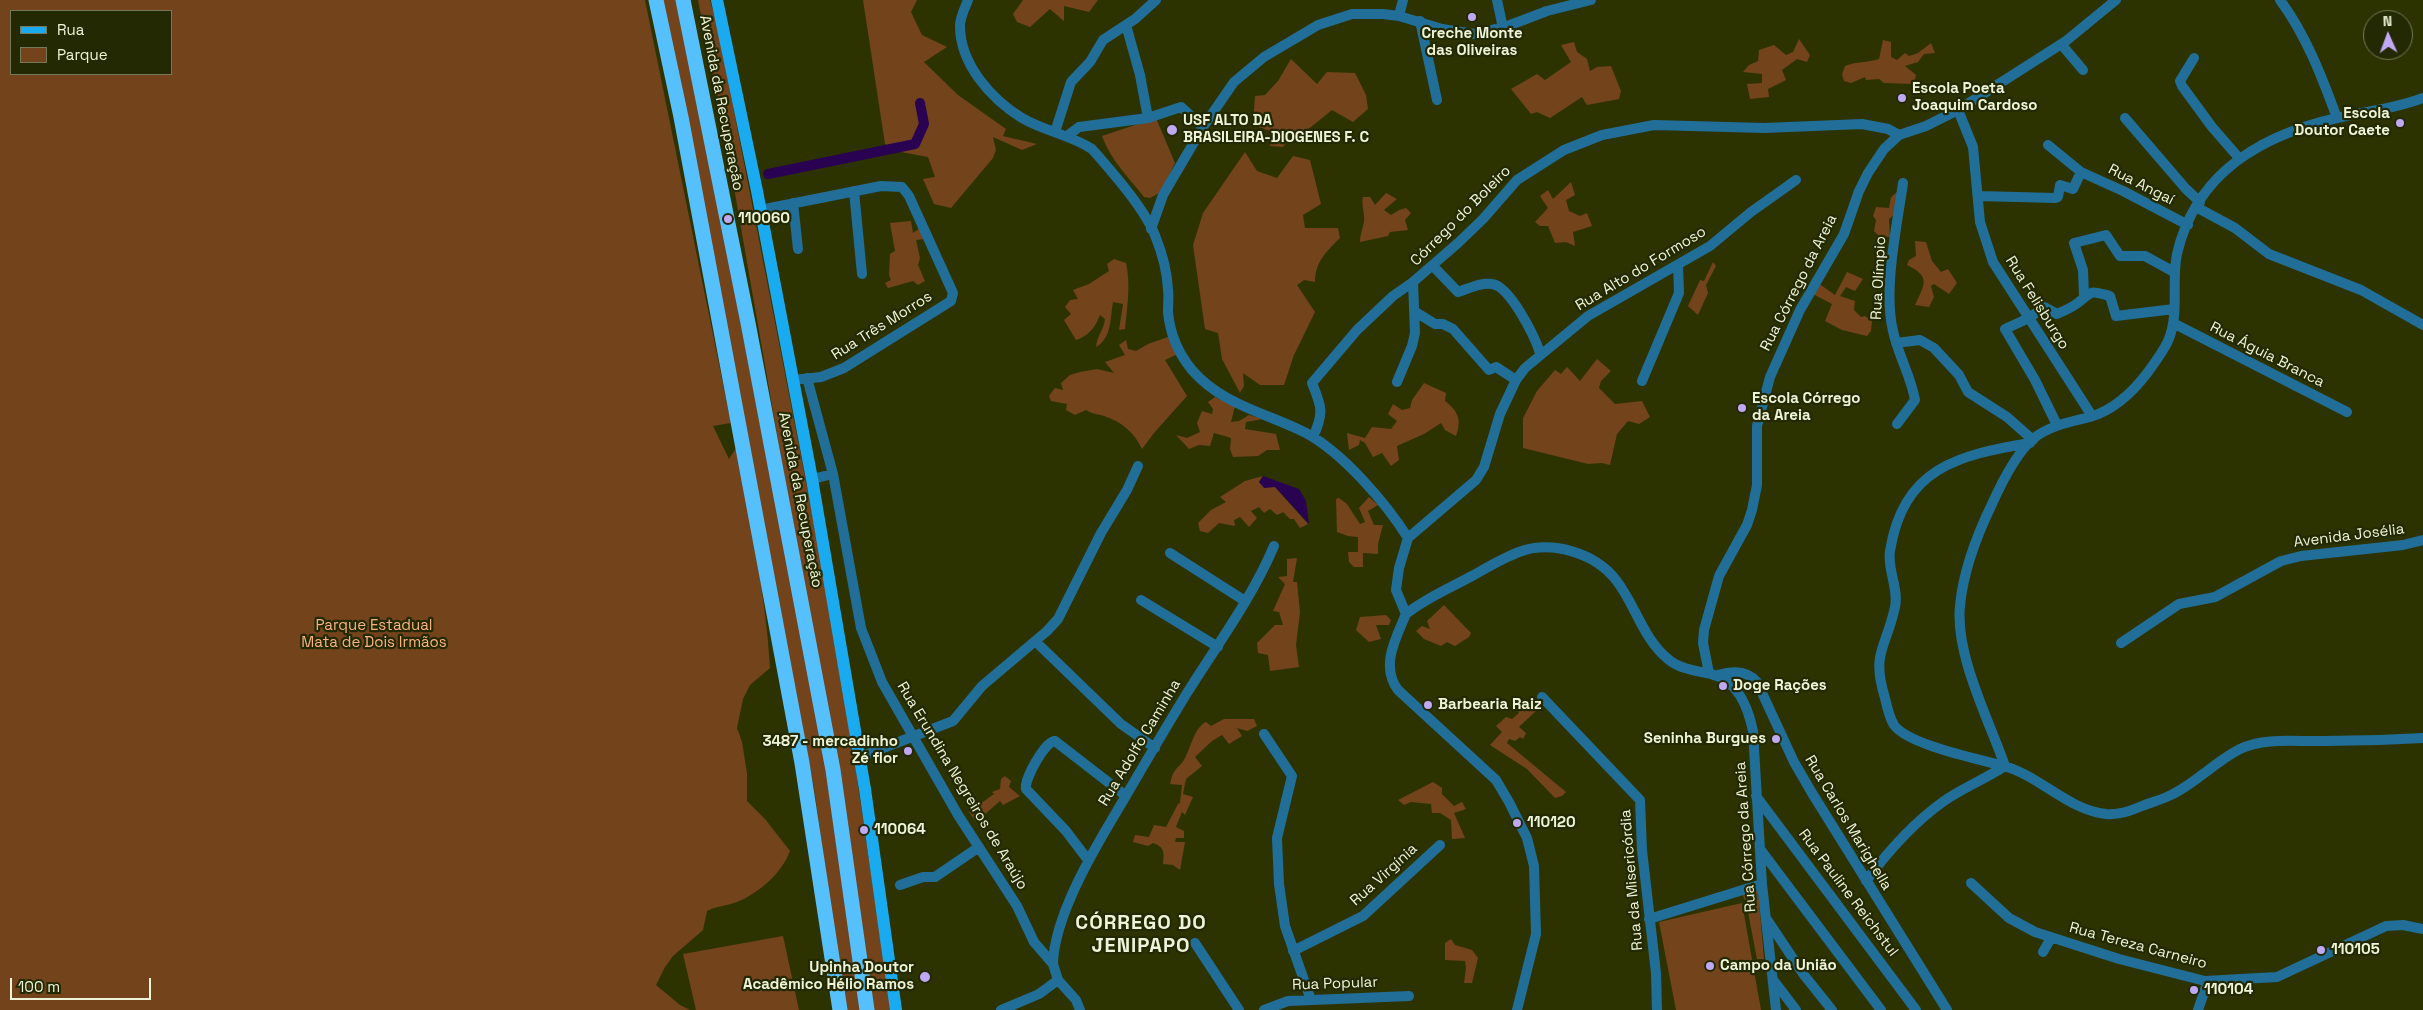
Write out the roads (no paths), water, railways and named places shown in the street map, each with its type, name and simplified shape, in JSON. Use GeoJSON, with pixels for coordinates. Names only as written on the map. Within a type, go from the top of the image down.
{"type":"FeatureCollection","features":[{"type":"Feature","properties":{"kind":"highway"},"geometry":{"type":"LineString","coordinates":[[656,0],[681,117],[802,763],[840,1010]]}},
{"type":"Feature","properties":{"kind":"highway","name":"Avenida da Recuperação"},"geometry":{"type":"LineString","coordinates":[[682,0],[748,323],[833,770],[867,1010]]}},
{"type":"Feature","properties":{"kind":"main road","name":"Avenida da Recuperação"},"geometry":{"type":"LineString","coordinates":[[718,0],[812,479],[860,757],[896,1010]]}},
{"type":"Feature","properties":{"kind":"street"},"geometry":{"type":"LineString","coordinates":[[968,0],[960,24],[962,40],[973,70],[987,87],[1022,118],[1067,136],[1092,149],[1140,209],[1156,238],[1169,290],[1171,330],[1183,359],[1208,387],[1226,398],[1313,437],[1332,450],[1379,498],[1408,538],[1399,568],[1396,590],[1406,614]]}},
{"type":"Feature","properties":{"kind":"street"},"geometry":{"type":"LineString","coordinates":[[1055,132],[1071,82],[1090,62],[1103,40],[1135,19],[1156,0]]}},
{"type":"Feature","properties":{"kind":"street"},"geometry":{"type":"LineString","coordinates":[[1399,16],[1403,0]]}},
{"type":"Feature","properties":{"kind":"street"},"geometry":{"type":"LineString","coordinates":[[1497,0],[1502,28]]}},
{"type":"Feature","properties":{"kind":"street"},"geometry":{"type":"LineString","coordinates":[[1151,229],[1163,195],[1203,127],[1234,82],[1247,70],[1318,25],[1352,14],[1399,16],[1464,34],[1474,34],[1502,28],[1547,11],[1591,0]]}},
{"type":"Feature","properties":{"kind":"street","name":"Rua Córrego da Areia"},"geometry":{"type":"LineString","coordinates":[[1776,1010],[1762,884],[1754,744],[1748,708],[1740,694],[1713,674],[1702,642],[1719,576],[1752,510],[1757,484],[1757,426],[1770,378],[1800,310],[1844,234],[1855,200],[1868,173],[1884,149],[1899,135],[1926,126],[1958,110],[2061,44],[2116,0]]}},
{"type":"Feature","properties":{"kind":"street"},"geometry":{"type":"LineString","coordinates":[[2280,0],[2292,17],[2308,47],[2337,118]]}},
{"type":"Feature","properties":{"kind":"street"},"geometry":{"type":"LineString","coordinates":[[1420,21],[1436,100]]}},
{"type":"Feature","properties":{"kind":"street"},"geometry":{"type":"LineString","coordinates":[[1126,25],[1140,75],[1148,118]]}},
{"type":"Feature","properties":{"kind":"street"},"geometry":{"type":"LineString","coordinates":[[2061,44],[2082,70]]}},
{"type":"Feature","properties":{"kind":"street"},"geometry":{"type":"LineString","coordinates":[[2194,58],[2180,81],[2182,86],[2212,127],[2228,142],[2239,158]]}},
{"type":"Feature","properties":{"kind":"street"},"geometry":{"type":"LineString","coordinates":[[2423,98],[2378,112],[2337,118],[2280,135],[2239,158],[2215,181],[2198,204],[2178,252],[2174,272],[2173,323],[2168,342],[2134,389],[2118,403],[2092,416],[2057,426],[2031,441],[1977,452],[1957,460],[1924,480],[1907,501],[1897,525],[1890,550],[1889,563],[1895,589],[1895,605],[1879,654],[1879,679],[1896,728],[1911,738],[1928,744],[2005,766],[2036,780],[2084,808],[2105,814],[2120,814],[2172,795],[2220,761],[2256,743],[2279,741],[2378,741],[2423,738]]}},
{"type":"Feature","properties":{"kind":"street"},"geometry":{"type":"LineString","coordinates":[[1067,136],[1079,127],[1148,118],[1182,107],[1203,127]]}},
{"type":"Feature","properties":{"kind":"street","name":"Rua Felisburgo"},"geometry":{"type":"LineString","coordinates":[[1958,110],[1974,147],[1980,222],[1993,262],[2092,416]]}},
{"type":"Feature","properties":{"kind":"street"},"geometry":{"type":"LineString","coordinates":[[2125,118],[2198,204],[2235,228],[2269,254],[2361,290],[2423,325]]}},
{"type":"Feature","properties":{"kind":"street","name":"Córrego do Boleiro"},"geometry":{"type":"LineString","coordinates":[[1313,437],[1322,418],[1319,400],[1312,383],[1357,330],[1393,296],[1433,266],[1483,219],[1503,194],[1527,172],[1564,150],[1602,135],[1632,128],[1676,124],[1746,128],[1862,124],[1888,129],[1899,135]]}},
{"type":"Feature","properties":{"kind":"street","name":"Rua Angaí"},"geometry":{"type":"LineString","coordinates":[[2048,145],[2081,172],[2123,191],[2188,225]]}},
{"type":"Feature","properties":{"kind":"street"},"geometry":{"type":"LineString","coordinates":[[1978,196],[2055,198],[2058,197],[2060,185],[2073,188],[2076,186],[2081,172]]}},
{"type":"Feature","properties":{"kind":"street","name":"Rua Alto do Formoso"},"geometry":{"type":"LineString","coordinates":[[1408,538],[1476,480],[1484,467],[1500,414],[1516,380],[1524,368],[1540,353],[1602,307],[1710,246],[1751,212],[1796,180]]}},
{"type":"Feature","properties":{"kind":"street","name":"Rua Olímpio"},"geometry":{"type":"LineString","coordinates":[[1897,424],[1915,400],[1913,387],[1892,330],[1890,303],[1892,264],[1903,183]]}},
{"type":"Feature","properties":{"kind":"street","name":"Rua Três Morros"},"geometry":{"type":"LineString","coordinates":[[793,380],[826,376],[844,368],[952,301],[954,296],[905,190],[902,187],[892,185],[854,191]]}},
{"type":"Feature","properties":{"kind":"street"},"geometry":{"type":"LineString","coordinates":[[760,210],[854,191],[862,274]]}},
{"type":"Feature","properties":{"kind":"street"},"geometry":{"type":"LineString","coordinates":[[793,203],[798,249]]}},
{"type":"Feature","properties":{"kind":"street"},"geometry":{"type":"LineString","coordinates":[[2084,296],[2084,270],[2074,243],[2106,235],[2120,256],[2145,256],[2174,272]]}},
{"type":"Feature","properties":{"kind":"street"},"geometry":{"type":"LineString","coordinates":[[1642,381],[1679,293],[1678,265]]}},
{"type":"Feature","properties":{"kind":"street"},"geometry":{"type":"LineString","coordinates":[[1433,266],[1458,292],[1482,284],[1494,284],[1503,290],[1533,332],[1540,353]]}},
{"type":"Feature","properties":{"kind":"street"},"geometry":{"type":"LineString","coordinates":[[1397,382],[1415,334],[1413,282]]}},
{"type":"Feature","properties":{"kind":"street"},"geometry":{"type":"LineString","coordinates":[[2057,426],[2034,380],[2004,329],[2029,318],[2044,307],[2057,314],[2078,303],[2084,296],[2094,292],[2110,296],[2116,316],[2174,308]]}},
{"type":"Feature","properties":{"kind":"street"},"geometry":{"type":"LineString","coordinates":[[1414,311],[1435,324],[1443,324],[1453,329],[1489,370],[1496,367],[1516,380]]}},
{"type":"Feature","properties":{"kind":"street","name":"Rua Águia Branca"},"geometry":{"type":"LineString","coordinates":[[2173,323],[2347,412]]}},
{"type":"Feature","properties":{"kind":"street"},"geometry":{"type":"LineString","coordinates":[[1896,343],[1920,340],[1934,348],[1959,375],[1968,392],[2007,417],[2031,441]]}},
{"type":"Feature","properties":{"kind":"street","name":"Rua Erundina Negreiros de Araújo"},"geometry":{"type":"LineString","coordinates":[[807,378],[833,474],[861,628],[882,682],[979,847],[1017,906],[1034,942],[1054,964],[1058,980],[1076,1000],[1080,1010]]}},
{"type":"Feature","properties":{"kind":"street"},"geometry":{"type":"LineString","coordinates":[[2005,766],[1971,675],[1965,650],[1960,608],[1972,557],[1985,518],[2008,473],[2031,441]]}},
{"type":"Feature","properties":{"kind":"street"},"geometry":{"type":"LineString","coordinates":[[860,757],[953,722],[982,686],[1058,619],[1101,533],[1127,490],[1138,466]]}},
{"type":"Feature","properties":{"kind":"street"},"geometry":{"type":"LineString","coordinates":[[812,479],[833,474]]}},
{"type":"Feature","properties":{"kind":"street","name":"Avenida Josélia"},"geometry":{"type":"LineString","coordinates":[[2121,643],[2179,604],[2215,597],[2281,561],[2302,556],[2403,545],[2423,540]]}},
{"type":"Feature","properties":{"kind":"street","name":"Rua Adolfo Caminha"},"geometry":{"type":"LineString","coordinates":[[1054,964],[1056,942],[1088,860],[1186,695],[1218,647],[1263,571],[1274,546]]}},
{"type":"Feature","properties":{"kind":"street"},"geometry":{"type":"LineString","coordinates":[[1517,1010],[1536,934],[1535,878],[1531,851],[1519,819],[1496,780],[1398,690],[1391,681],[1389,674],[1392,652],[1406,614],[1435,596],[1519,552],[1539,548],[1564,550],[1584,555],[1609,573],[1621,587],[1650,638],[1670,661],[1713,674]]}},
{"type":"Feature","properties":{"kind":"street"},"geometry":{"type":"LineString","coordinates":[[1170,553],[1245,601]]}},
{"type":"Feature","properties":{"kind":"street"},"geometry":{"type":"LineString","coordinates":[[1141,600],[1218,647]]}},
{"type":"Feature","properties":{"kind":"street"},"geometry":{"type":"LineString","coordinates":[[1035,641],[1121,724],[1155,748]]}},
{"type":"Feature","properties":{"kind":"street","name":"Rua Carlos Marighella"},"geometry":{"type":"LineString","coordinates":[[1713,674],[1741,673],[1750,676],[1757,682],[1799,770],[1947,1010]]}},
{"type":"Feature","properties":{"kind":"street","name":"Rua da Misericórdia"},"geometry":{"type":"LineString","coordinates":[[1542,697],[1640,800],[1642,850],[1656,973],[1657,1010]]}},
{"type":"Feature","properties":{"kind":"street"},"geometry":{"type":"LineString","coordinates":[[1264,734],[1292,776],[1277,838],[1280,884],[1285,926],[1311,1000]]}},
{"type":"Feature","properties":{"kind":"street"},"geometry":{"type":"LineString","coordinates":[[1088,860],[1066,831],[1025,788],[1028,776],[1051,741],[1058,742],[1126,796]]}},
{"type":"Feature","properties":{"kind":"street"},"geometry":{"type":"LineString","coordinates":[[1866,881],[1902,836],[1925,816],[1952,796],[2005,766]]}},
{"type":"Feature","properties":{"kind":"street","name":"Rua Pauline Reichstul"},"geometry":{"type":"LineString","coordinates":[[1756,795],[1916,1010]]}},
{"type":"Feature","properties":{"kind":"street","name":"Rua Virgínia"},"geometry":{"type":"LineString","coordinates":[[1293,950],[1363,916],[1440,845]]}},
{"type":"Feature","properties":{"kind":"street"},"geometry":{"type":"LineString","coordinates":[[900,885],[923,877],[935,877],[979,847]]}},
{"type":"Feature","properties":{"kind":"street"},"geometry":{"type":"LineString","coordinates":[[1760,848],[1881,1010]]}},
{"type":"Feature","properties":{"kind":"street","name":"Rua Tereza Carneiro"},"geometry":{"type":"LineString","coordinates":[[1971,883],[2009,918],[2021,926],[2051,938],[2119,959],[2208,981],[2277,977],[2386,926],[2403,925],[2423,929]]}},
{"type":"Feature","properties":{"kind":"street"},"geometry":{"type":"LineString","coordinates":[[1649,919],[1762,884]]}},
{"type":"Feature","properties":{"kind":"street"},"geometry":{"type":"LineString","coordinates":[[1767,920],[1804,975],[1832,1010]]}},
{"type":"Feature","properties":{"kind":"street"},"geometry":{"type":"LineString","coordinates":[[2043,952],[2051,938]]}},
{"type":"Feature","properties":{"kind":"street"},"geometry":{"type":"LineString","coordinates":[[1195,944],[1239,1010]]}},
{"type":"Feature","properties":{"kind":"street"},"geometry":{"type":"LineString","coordinates":[[1001,1010],[1039,994],[1058,980]]}},
{"type":"Feature","properties":{"kind":"street"},"geometry":{"type":"LineString","coordinates":[[1773,980],[1796,1010]]}},
{"type":"Feature","properties":{"kind":"street"},"geometry":{"type":"LineString","coordinates":[[2198,1010],[2208,981]]}},
{"type":"Feature","properties":{"kind":"street","name":"Rua Popular"},"geometry":{"type":"LineString","coordinates":[[1264,1010],[1288,1000],[1408,996]]}},
{"type":"Feature","properties":{"kind":"waterway","name":"CÓRREGO DO JENIPAPO"},"geometry":{"type":"LineString","coordinates":[[768,174],[915,144],[924,124],[920,103]]}},
{"type":"Feature","properties":{"kind":"place","name":"Creche Monte das Oliveiras"},"geometry":{"type":"Point","coordinates":[1472,17]}},
{"type":"Feature","properties":{"kind":"place","name":"Escola Poeta Joaquim Cardoso"},"geometry":{"type":"Point","coordinates":[1902,98]}},
{"type":"Feature","properties":{"kind":"place","name":"Escola Doutor Caete"},"geometry":{"type":"Point","coordinates":[2400,123]}},
{"type":"Feature","properties":{"kind":"place","name":"USF ALTO DA BRASILEIRA-DIOGENES F. C"},"geometry":{"type":"Point","coordinates":[1172,130]}},
{"type":"Feature","properties":{"kind":"place","name":"110060"},"geometry":{"type":"Point","coordinates":[728,219]}},
{"type":"Feature","properties":{"kind":"place","name":"Escola Córrego da Areia"},"geometry":{"type":"Point","coordinates":[1742,408]}},
{"type":"Feature","properties":{"kind":"place","name":"Doge Rações"},"geometry":{"type":"Point","coordinates":[1723,686]}},
{"type":"Feature","properties":{"kind":"place","name":"Barbearia Raiz"},"geometry":{"type":"Point","coordinates":[1428,705]}},
{"type":"Feature","properties":{"kind":"place","name":"Seninha Burgues"},"geometry":{"type":"Point","coordinates":[1776,739]}},
{"type":"Feature","properties":{"kind":"place","name":"3487 - mercadinho Zé flor"},"geometry":{"type":"Point","coordinates":[908,751]}},
{"type":"Feature","properties":{"kind":"place","name":"110120"},"geometry":{"type":"Point","coordinates":[1517,823]}},
{"type":"Feature","properties":{"kind":"place","name":"110064"},"geometry":{"type":"Point","coordinates":[864,830]}},
{"type":"Feature","properties":{"kind":"place","name":"110105"},"geometry":{"type":"Point","coordinates":[2321,950]}},
{"type":"Feature","properties":{"kind":"place","name":"Campo da União"},"geometry":{"type":"Point","coordinates":[1710,966]}},
{"type":"Feature","properties":{"kind":"place","name":"Upinha Doutor Acadêmico Hélio Ramos"},"geometry":{"type":"Point","coordinates":[925,977]}},
{"type":"Feature","properties":{"kind":"place","name":"110104"},"geometry":{"type":"Point","coordinates":[2194,990]}},
{"type":"Feature","properties":{"kind":"district","name":"CÓRREGO DO JENIPAPO"},"geometry":{"type":"Point","coordinates":[1141,936]}},
{"type":"Feature","properties":{"kind":"park label","name":"Parque Estadual Mata de Dois Irmãos"},"geometry":{"type":"Point","coordinates":[374,634]}}]}
